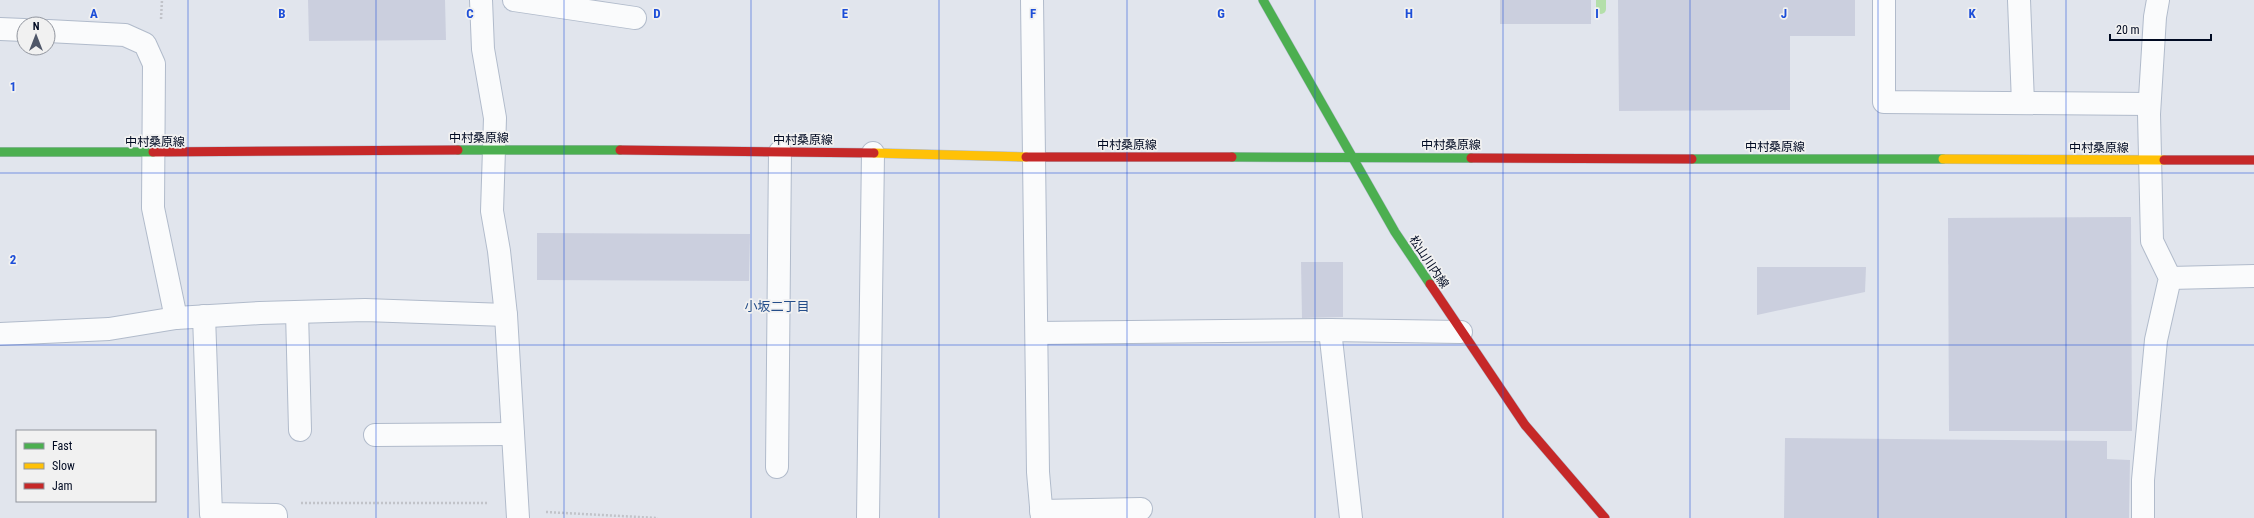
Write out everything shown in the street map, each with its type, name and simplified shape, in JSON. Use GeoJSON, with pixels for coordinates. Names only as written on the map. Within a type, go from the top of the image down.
{"type":"FeatureCollection","features":[{"type":"Feature","properties":{"kind":"street"},"geometry":{"type":"LineString","coordinates":[[481,0],[483,49],[495,118],[492,212],[499,251],[506,315],[518,511]]}},
{"type":"Feature","properties":{"kind":"street"},"geometry":{"type":"LineString","coordinates":[[514,0],[634,18]]}},
{"type":"Feature","properties":{"kind":"street"},"geometry":{"type":"LineString","coordinates":[[1032,0],[1036,157],[1038,472],[1041,514],[1140,509]]}},
{"type":"Feature","properties":{"kind":"street","name":"松山川内線"},"geometry":{"type":"LineString","coordinates":[[1263,0],[1395,232],[1461,332],[1526,425],[1604,518]]}},
{"type":"Feature","properties":{"kind":"street"},"geometry":{"type":"LineString","coordinates":[[1884,0],[1884,102],[2149,104]]}},
{"type":"Feature","properties":{"kind":"street"},"geometry":{"type":"LineString","coordinates":[[2019,0],[2023,103]]}},
{"type":"Feature","properties":{"kind":"street"},"geometry":{"type":"LineString","coordinates":[[2143,518],[2143,480],[2156,340],[2170,278],[2152,241],[2149,160],[2149,104],[2155,17],[2158,0]]}},
{"type":"Feature","properties":{"kind":"street"},"geometry":{"type":"LineString","coordinates":[[0,29],[16,30]]}},
{"type":"Feature","properties":{"kind":"street"},"geometry":{"type":"LineString","coordinates":[[56,31],[125,35],[145,44],[154,64],[153,208],[176,318]]}},
{"type":"Feature","properties":{"kind":"street","name":"中村桑原線"},"geometry":{"type":"LineString","coordinates":[[0,152],[153,154],[494,150],[873,153],[1036,157],[2254,160]]}},
{"type":"Feature","properties":{"kind":"street"},"geometry":{"type":"LineString","coordinates":[[777,467],[780,152]]}},
{"type":"Feature","properties":{"kind":"street"},"geometry":{"type":"LineString","coordinates":[[868,518],[873,153]]}},
{"type":"Feature","properties":{"kind":"street"},"geometry":{"type":"LineString","coordinates":[[2170,278],[2235,278],[2254,276]]}},
{"type":"Feature","properties":{"kind":"street"},"geometry":{"type":"LineString","coordinates":[[0,334],[110,329],[176,318],[297,312],[365,310],[506,315]]}},
{"type":"Feature","properties":{"kind":"street"},"geometry":{"type":"LineString","coordinates":[[297,312],[300,430]]}},
{"type":"Feature","properties":{"kind":"street"},"geometry":{"type":"LineString","coordinates":[[204,316],[211,514],[276,516]]}},
{"type":"Feature","properties":{"kind":"street"},"geometry":{"type":"LineString","coordinates":[[1037,333],[1330,330],[1461,332]]}},
{"type":"Feature","properties":{"kind":"street"},"geometry":{"type":"LineString","coordinates":[[1330,330],[1351,518]]}},
{"type":"Feature","properties":{"kind":"street"},"geometry":{"type":"LineString","coordinates":[[375,435],[513,434]]}},
{"type":"Feature","properties":{"kind":"path"},"geometry":{"type":"LineString","coordinates":[[276,516],[293,503],[518,511],[658,518]]}},
{"type":"Feature","properties":{"kind":"building"},"geometry":{"type":"Polygon","coordinates":[[[308,0],[445,0],[446,40],[309,41],[308,0]]]}},
{"type":"Feature","properties":{"kind":"building"},"geometry":{"type":"Polygon","coordinates":[[[1500,0],[1591,0],[1591,24],[1500,24],[1500,0]]]}},
{"type":"Feature","properties":{"kind":"building"},"geometry":{"type":"Polygon","coordinates":[[[1618,0],[1855,0],[1855,36],[1790,36],[1790,110],[1619,111],[1618,0]]]}},
{"type":"Feature","properties":{"kind":"building"},"geometry":{"type":"Polygon","coordinates":[[[2131,217],[2132,431],[1949,431],[1948,218],[2131,217]]]}},
{"type":"Feature","properties":{"kind":"building"},"geometry":{"type":"Polygon","coordinates":[[[537,233],[750,234],[749,281],[537,280],[537,233]]]}},
{"type":"Feature","properties":{"kind":"building"},"geometry":{"type":"Polygon","coordinates":[[[1301,262],[1343,262],[1343,317],[1302,318],[1301,262]]]}},
{"type":"Feature","properties":{"kind":"building"},"geometry":{"type":"Polygon","coordinates":[[[1757,267],[1866,267],[1865,292],[1757,315],[1757,267]]]}},
{"type":"Feature","properties":{"kind":"building"},"geometry":{"type":"Polygon","coordinates":[[[1785,438],[2107,441],[2107,459],[2130,460],[2129,518],[1784,518],[1785,438]]]}},
{"type":"Feature","properties":{"kind":"waterway"},"geometry":{"type":"LineString","coordinates":[[1601,0],[1601,9]]}},
{"type":"Feature","properties":{"kind":"traffic: fast"},"geometry":{"type":"LineString","coordinates":[[1263,0],[1395,232],[1430,284]]}},
{"type":"Feature","properties":{"kind":"traffic: fast"},"geometry":{"type":"LineString","coordinates":[[458,150],[620,150]]}},
{"type":"Feature","properties":{"kind":"traffic: fast"},"geometry":{"type":"LineString","coordinates":[[0,152],[153,152]]}},
{"type":"Feature","properties":{"kind":"traffic: fast"},"geometry":{"type":"LineString","coordinates":[[1232,157],[1471,158]]}},
{"type":"Feature","properties":{"kind":"traffic: fast"},"geometry":{"type":"LineString","coordinates":[[1692,159],[1943,159]]}},
{"type":"Feature","properties":{"kind":"traffic: slow"},"geometry":{"type":"LineString","coordinates":[[874,153],[1026,157]]}},
{"type":"Feature","properties":{"kind":"traffic: slow"},"geometry":{"type":"LineString","coordinates":[[1943,159],[2164,160]]}},
{"type":"Feature","properties":{"kind":"traffic: jam"},"geometry":{"type":"LineString","coordinates":[[153,152],[458,150]]}},
{"type":"Feature","properties":{"kind":"traffic: jam"},"geometry":{"type":"LineString","coordinates":[[620,150],[874,153]]}},
{"type":"Feature","properties":{"kind":"traffic: jam"},"geometry":{"type":"LineString","coordinates":[[1026,157],[1232,157]]}},
{"type":"Feature","properties":{"kind":"traffic: jam"},"geometry":{"type":"LineString","coordinates":[[1471,158],[1692,159]]}},
{"type":"Feature","properties":{"kind":"traffic: jam"},"geometry":{"type":"LineString","coordinates":[[2164,160],[2254,160]]}},
{"type":"Feature","properties":{"kind":"traffic: jam"},"geometry":{"type":"LineString","coordinates":[[1430,284],[1525,425],[1605,518]]}},
{"type":"Feature","properties":{"kind":"district","name":"小坂二丁目"},"geometry":{"type":"Point","coordinates":[777,306]}}]}
